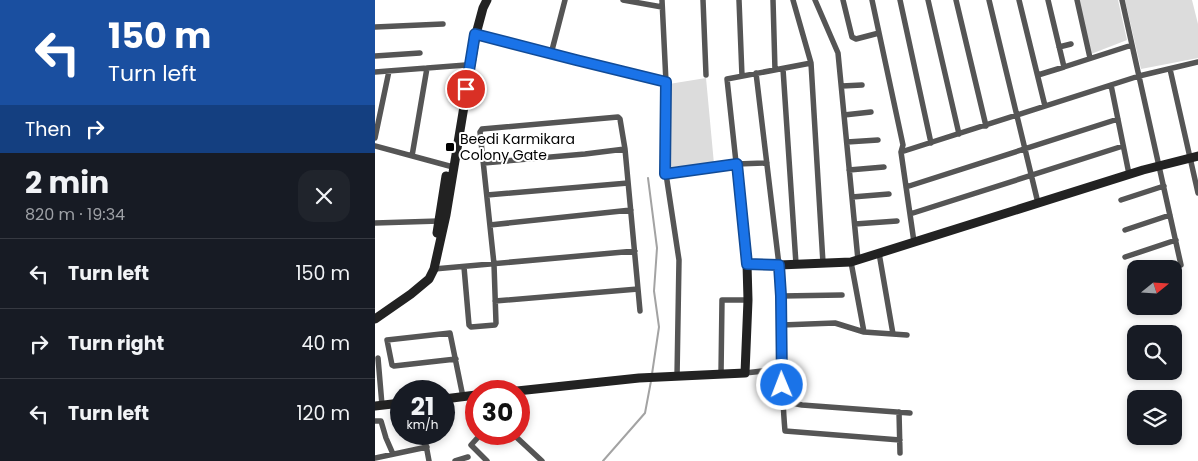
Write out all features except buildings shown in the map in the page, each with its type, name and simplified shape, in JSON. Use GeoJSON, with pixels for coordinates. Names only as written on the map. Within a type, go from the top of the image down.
{"type":"FeatureCollection","features":[{"type":"Feature","properties":{"kind":"street"},"geometry":{"type":"LineString","coordinates":[[375,319],[429,279],[435,269],[447,215],[451,166],[471,32],[481,0]]}},
{"type":"Feature","properties":{"kind":"street"},"geometry":{"type":"LineString","coordinates":[[375,313],[422,278],[429,268],[451,166],[475,34],[487,0]]}},
{"type":"Feature","properties":{"kind":"street"},"geometry":{"type":"LineString","coordinates":[[551,54],[565,0]]}},
{"type":"Feature","properties":{"kind":"street"},"geometry":{"type":"LineString","coordinates":[[623,0],[662,8]]}},
{"type":"Feature","properties":{"kind":"street"},"geometry":{"type":"LineString","coordinates":[[662,0],[666,82],[665,174],[679,260],[677,377]]}},
{"type":"Feature","properties":{"kind":"street"},"geometry":{"type":"LineString","coordinates":[[703,0],[706,75]]}},
{"type":"Feature","properties":{"kind":"street"},"geometry":{"type":"LineString","coordinates":[[739,0],[741,76]]}},
{"type":"Feature","properties":{"kind":"street"},"geometry":{"type":"LineString","coordinates":[[773,0],[775,70]]}},
{"type":"Feature","properties":{"kind":"street"},"geometry":{"type":"LineString","coordinates":[[793,0],[811,63],[823,263]]}},
{"type":"Feature","properties":{"kind":"street"},"geometry":{"type":"LineString","coordinates":[[815,0],[838,53],[855,224],[855,261],[864,332]]}},
{"type":"Feature","properties":{"kind":"street"},"geometry":{"type":"LineString","coordinates":[[843,0],[852,37],[856,39],[879,33]]}},
{"type":"Feature","properties":{"kind":"street"},"geometry":{"type":"LineString","coordinates":[[872,0],[903,145],[901,152],[914,242]]}},
{"type":"Feature","properties":{"kind":"street"},"geometry":{"type":"LineString","coordinates":[[900,0],[931,143]]}},
{"type":"Feature","properties":{"kind":"street"},"geometry":{"type":"LineString","coordinates":[[929,0],[959,134]]}},
{"type":"Feature","properties":{"kind":"street"},"geometry":{"type":"LineString","coordinates":[[957,0],[986,126]]}},
{"type":"Feature","properties":{"kind":"street"},"geometry":{"type":"LineString","coordinates":[[989,0],[1038,203]]}},
{"type":"Feature","properties":{"kind":"street"},"geometry":{"type":"LineString","coordinates":[[1019,0],[1045,106]]}},
{"type":"Feature","properties":{"kind":"street"},"geometry":{"type":"LineString","coordinates":[[1047,0],[1064,67]]}},
{"type":"Feature","properties":{"kind":"street"},"geometry":{"type":"LineString","coordinates":[[1077,0],[1090,58]]}},
{"type":"Feature","properties":{"kind":"street"},"geometry":{"type":"LineString","coordinates":[[1122,0],[1180,260]]}},
{"type":"Feature","properties":{"kind":"street"},"geometry":{"type":"LineString","coordinates":[[375,27],[443,24]]}},
{"type":"Feature","properties":{"kind":"street"},"geometry":{"type":"LineString","coordinates":[[475,34],[666,82]]}},
{"type":"Feature","properties":{"kind":"street"},"geometry":{"type":"LineString","coordinates":[[1059,48],[1071,44]]}},
{"type":"Feature","properties":{"kind":"street"},"geometry":{"type":"LineString","coordinates":[[1037,75],[1132,45]]}},
{"type":"Feature","properties":{"kind":"street"},"geometry":{"type":"LineString","coordinates":[[375,56],[420,53]]}},
{"type":"Feature","properties":{"kind":"street"},"geometry":{"type":"LineString","coordinates":[[901,152],[1139,76],[1198,62]]}},
{"type":"Feature","properties":{"kind":"street"},"geometry":{"type":"LineString","coordinates":[[745,373],[748,300],[747,264],[727,79],[811,63]]}},
{"type":"Feature","properties":{"kind":"street"},"geometry":{"type":"LineString","coordinates":[[375,72],[466,65]]}},
{"type":"Feature","properties":{"kind":"street"},"geometry":{"type":"LineString","coordinates":[[412,156],[427,68]]}},
{"type":"Feature","properties":{"kind":"street"},"geometry":{"type":"LineString","coordinates":[[783,69],[796,264]]}},
{"type":"Feature","properties":{"kind":"street"},"geometry":{"type":"LineString","coordinates":[[1170,69],[1194,157],[1198,193]]}},
{"type":"Feature","properties":{"kind":"street"},"geometry":{"type":"LineString","coordinates":[[375,138],[378,108],[389,71]]}},
{"type":"Feature","properties":{"kind":"street"},"geometry":{"type":"LineString","coordinates":[[756,73],[779,265],[782,325],[782,401],[785,431],[900,440]]}},
{"type":"Feature","properties":{"kind":"street"},"geometry":{"type":"LineString","coordinates":[[842,86],[862,85]]}},
{"type":"Feature","properties":{"kind":"street"},"geometry":{"type":"LineString","coordinates":[[1111,85],[1129,174]]}},
{"type":"Feature","properties":{"kind":"street"},"geometry":{"type":"LineString","coordinates":[[844,115],[871,112]]}},
{"type":"Feature","properties":{"kind":"street"},"geometry":{"type":"LineString","coordinates":[[464,267],[469,325],[495,325],[494,264],[480,132],[482,129],[618,117],[620,119],[625,149],[640,310]]}},
{"type":"Feature","properties":{"kind":"street"},"geometry":{"type":"LineString","coordinates":[[906,188],[1118,118]]}},
{"type":"Feature","properties":{"kind":"street"},"geometry":{"type":"LineString","coordinates":[[847,142],[878,140]]}},
{"type":"Feature","properties":{"kind":"street"},"geometry":{"type":"LineString","coordinates":[[375,146],[451,166]]}},
{"type":"Feature","properties":{"kind":"street"},"geometry":{"type":"LineString","coordinates":[[910,214],[1123,146]]}},
{"type":"Feature","properties":{"kind":"street"},"geometry":{"type":"LineString","coordinates":[[484,163],[625,149]]}},
{"type":"Feature","properties":{"kind":"street"},"geometry":{"type":"LineString","coordinates":[[747,264],[779,265],[855,261],[1129,174],[1194,157]]}},
{"type":"Feature","properties":{"kind":"street"},"geometry":{"type":"LineString","coordinates":[[665,174],[737,164],[767,163]]}},
{"type":"Feature","properties":{"kind":"street"},"geometry":{"type":"LineString","coordinates":[[849,170],[885,167]]}},
{"type":"Feature","properties":{"kind":"street"},"geometry":{"type":"LineString","coordinates":[[487,195],[628,183]]}},
{"type":"Feature","properties":{"kind":"street"},"geometry":{"type":"LineString","coordinates":[[1121,200],[1164,186]]}},
{"type":"Feature","properties":{"kind":"street"},"geometry":{"type":"LineString","coordinates":[[852,197],[889,194]]}},
{"type":"Feature","properties":{"kind":"street"},"geometry":{"type":"LineString","coordinates":[[490,225],[631,210]]}},
{"type":"Feature","properties":{"kind":"street"},"geometry":{"type":"LineString","coordinates":[[1125,230],[1170,215]]}},
{"type":"Feature","properties":{"kind":"street"},"geometry":{"type":"LineString","coordinates":[[375,223],[439,221]]}},
{"type":"Feature","properties":{"kind":"street"},"geometry":{"type":"LineString","coordinates":[[855,224],[897,221]]}},
{"type":"Feature","properties":{"kind":"street"},"geometry":{"type":"LineString","coordinates":[[1125,257],[1176,240]]}},
{"type":"Feature","properties":{"kind":"street"},"geometry":{"type":"LineString","coordinates":[[435,269],[635,251]]}},
{"type":"Feature","properties":{"kind":"street"},"geometry":{"type":"LineString","coordinates":[[879,254],[893,334]]}},
{"type":"Feature","properties":{"kind":"street"},"geometry":{"type":"LineString","coordinates":[[495,301],[638,289]]}},
{"type":"Feature","properties":{"kind":"street"},"geometry":{"type":"LineString","coordinates":[[781,296],[842,295]]}},
{"type":"Feature","properties":{"kind":"street"},"geometry":{"type":"LineString","coordinates":[[721,374],[721,300],[748,300]]}},
{"type":"Feature","properties":{"kind":"street"},"geometry":{"type":"LineString","coordinates":[[782,325],[835,323],[864,332],[907,335]]}},
{"type":"Feature","properties":{"kind":"street"},"geometry":{"type":"LineString","coordinates":[[455,398],[463,397],[456,359],[451,335],[448,332],[389,339],[387,342],[394,366],[456,359]]}},
{"type":"Feature","properties":{"kind":"street"},"geometry":{"type":"LineString","coordinates":[[379,405],[377,358],[391,359]]}},
{"type":"Feature","properties":{"kind":"street"},"geometry":{"type":"LineString","coordinates":[[530,390],[639,378],[745,373],[781,369]]}},
{"type":"Feature","properties":{"kind":"street"},"geometry":{"type":"LineString","coordinates":[[782,401],[910,413]]}},
{"type":"Feature","properties":{"kind":"street"},"geometry":{"type":"LineString","coordinates":[[899,412],[900,453]]}},
{"type":"Feature","properties":{"kind":"street"},"geometry":{"type":"LineString","coordinates":[[375,421],[381,420],[393,454]]}},
{"type":"Feature","properties":{"kind":"street"},"geometry":{"type":"LineString","coordinates":[[471,445],[487,461]]}},
{"type":"Feature","properties":{"kind":"street"},"geometry":{"type":"LineString","coordinates":[[525,445],[542,461]]}},
{"type":"Feature","properties":{"kind":"street"},"geometry":{"type":"LineString","coordinates":[[375,458],[427,447],[429,461]]}},
{"type":"Feature","properties":{"kind":"street"},"geometry":{"type":"LineString","coordinates":[[455,461],[469,457]]}},
{"type":"Feature","properties":{"kind":"shaded area"},"geometry":{"type":"Polygon","coordinates":[[[1079,0],[1118,0],[1127,40],[1091,54],[1079,0]]]}},
{"type":"Feature","properties":{"kind":"shaded area"},"geometry":{"type":"Polygon","coordinates":[[[1125,0],[1192,0],[1198,24],[1198,58],[1141,69],[1125,0]]]}},
{"type":"Feature","properties":{"kind":"shaded area"},"geometry":{"type":"Polygon","coordinates":[[[706,78],[714,164],[669,167],[669,84],[706,78]]]}},
{"type":"Feature","properties":{"kind":"waterway"},"geometry":{"type":"LineString","coordinates":[[648,178],[657,248],[654,291],[659,327],[652,374]]}},
{"type":"Feature","properties":{"kind":"waterway"},"geometry":{"type":"LineString","coordinates":[[603,461],[645,413],[651,381]]}},
{"type":"Feature","properties":{"kind":"place","name":"Beedi Karmikara Colony Gate"},"geometry":{"type":"Point","coordinates":[450,147]}},
{"type":"Feature","properties":{"kind":"route"},"geometry":{"type":"LineString","coordinates":[[466,89],[475,34],[666,82],[665,174],[737,164],[747,264],[779,265],[782,385]]}}]}
